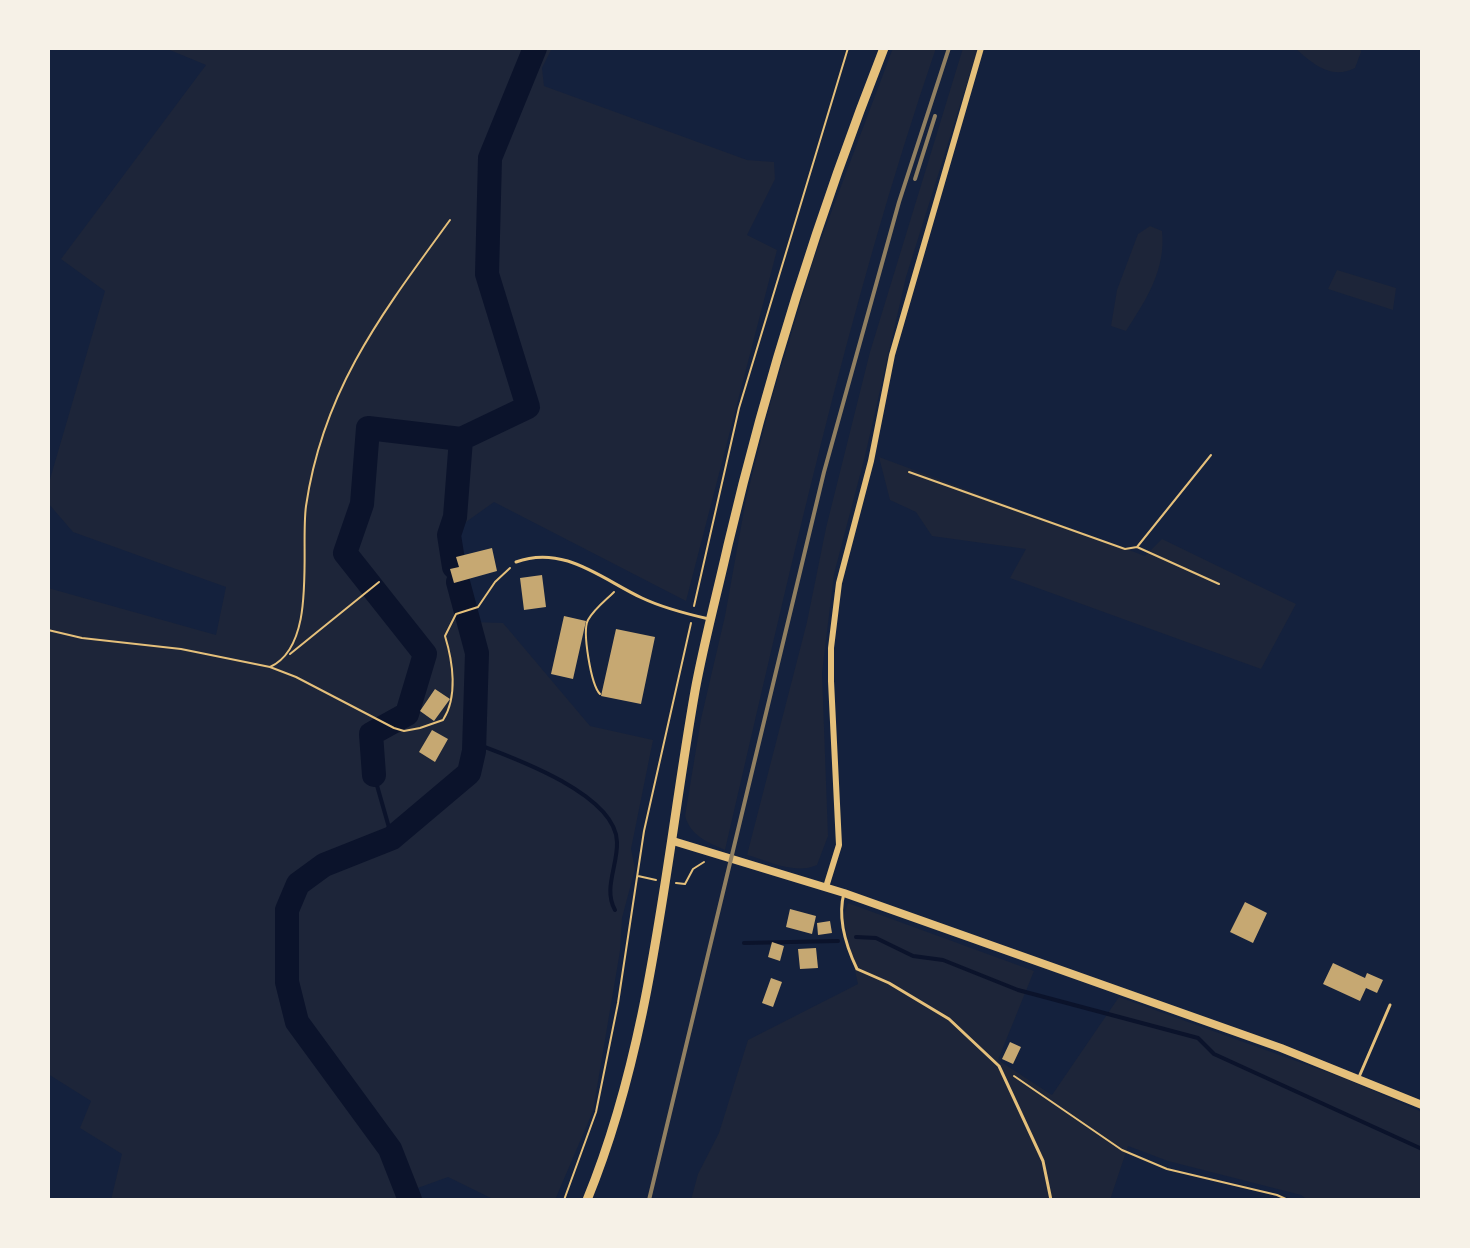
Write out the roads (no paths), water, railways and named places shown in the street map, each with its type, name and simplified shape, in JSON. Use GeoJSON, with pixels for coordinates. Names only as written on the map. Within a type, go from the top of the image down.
{"type":"FeatureCollection","features":[{"type":"Feature","properties":{"kind":"main road"},"geometry":{"type":"LineString","coordinates":[[587,1200],[620,1102],[638,1030],[673,841],[696,690],[757,424],[800,276],[848,138],[884,48]]}},
{"type":"Feature","properties":{"kind":"street"},"geometry":{"type":"LineString","coordinates":[[825,886],[839,845],[831,681],[832,637],[839,583],[871,461],[892,355],[981,48]]}},
{"type":"Feature","properties":{"kind":"street"},"geometry":{"type":"LineString","coordinates":[[673,841],[825,886],[1359,1077],[1422,1105]]}},
{"type":"Feature","properties":{"kind":"lane"},"geometry":{"type":"LineString","coordinates":[[516,562],[541,559],[576,563],[596,571],[619,588],[675,610],[711,619]]}},
{"type":"Feature","properties":{"kind":"lane"},"geometry":{"type":"LineString","coordinates":[[844,893],[841,913],[848,950],[857,969],[889,983],[949,1019],[999,1066],[1043,1161],[1051,1200]]}},
{"type":"Feature","properties":{"kind":"lane"},"geometry":{"type":"LineString","coordinates":[[1359,1077],[1390,1005]]}},
{"type":"Feature","properties":{"kind":"waterway"},"geometry":{"type":"LineString","coordinates":[[374,775],[371,734],[407,714],[425,654],[345,553],[362,504],[368,428],[461,439],[528,407],[487,274],[490,158],[535,48]]}},
{"type":"Feature","properties":{"kind":"waterway"},"geometry":{"type":"LineString","coordinates":[[454,567],[449,535],[455,517],[461,439]]}},
{"type":"Feature","properties":{"kind":"waterway"},"geometry":{"type":"LineString","coordinates":[[410,1200],[390,1149],[297,1022],[287,982],[287,910],[298,884],[324,865],[392,838],[469,773],[474,751],[477,653],[458,582]]}},
{"type":"Feature","properties":{"kind":"waterway"},"geometry":{"type":"LineString","coordinates":[[474,743],[536,768],[581,793],[600,808],[612,825],[617,842],[610,894],[615,910]]}},
{"type":"Feature","properties":{"kind":"waterway"},"geometry":{"type":"LineString","coordinates":[[374,775],[392,838]]}},
{"type":"Feature","properties":{"kind":"waterway"},"geometry":{"type":"LineString","coordinates":[[856,937],[876,938],[913,956],[943,960],[1018,990],[1198,1038],[1214,1054],[1422,1149]]}},
{"type":"Feature","properties":{"kind":"waterway"},"geometry":{"type":"LineString","coordinates":[[744,943],[838,941]]}},
{"type":"Feature","properties":{"kind":"railway"},"geometry":{"type":"LineString","coordinates":[[649,1200],[824,472],[899,202],[949,48]]}},
{"type":"Feature","properties":{"kind":"railway"},"geometry":{"type":"LineString","coordinates":[[915,179],[935,116]]}}]}
